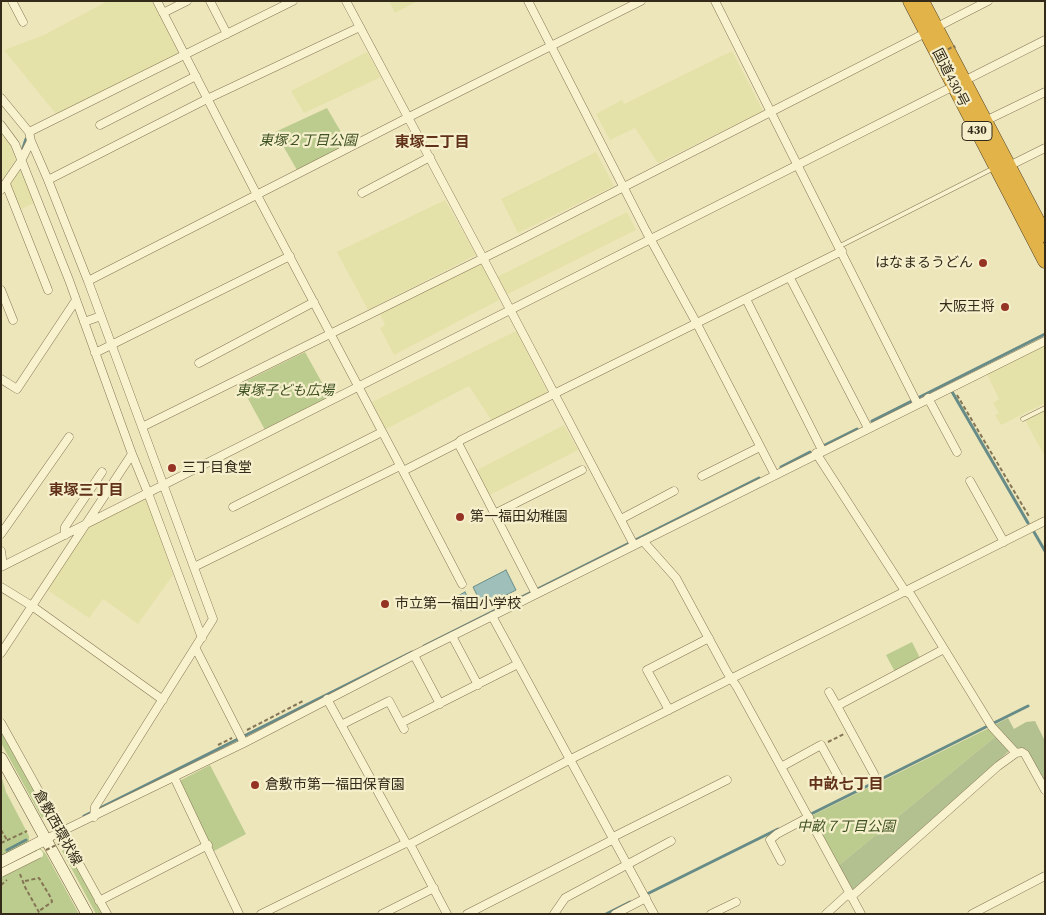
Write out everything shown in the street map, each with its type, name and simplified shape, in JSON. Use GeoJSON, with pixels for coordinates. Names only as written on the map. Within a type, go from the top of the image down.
{"type":"FeatureCollection","features":[{"type":"Feature","properties":{"kind":"highway","name":"国道430号"},"geometry":{"type":"LineString","coordinates":[[910,1],[931,30],[959,83],[1002,167],[1045,261]]}},
{"type":"Feature","properties":{"kind":"highway","name":"国道430号"},"geometry":{"type":"LineString","coordinates":[[922,1],[931,30]]}},
{"type":"Feature","properties":{"kind":"highway","name":"国道430号"},"geometry":{"type":"LineString","coordinates":[[1002,167],[1045,235]]}},
{"type":"Feature","properties":{"kind":"main road","name":"倉敷西環状線"},"geometry":{"type":"LineString","coordinates":[[1,758],[87,914]]}},
{"type":"Feature","properties":{"kind":"main road"},"geometry":{"type":"LineString","coordinates":[[1,862],[46,839]]}},
{"type":"Feature","properties":{"kind":"street"},"geometry":{"type":"LineString","coordinates":[[12,1],[23,22]]}},
{"type":"Feature","properties":{"kind":"street"},"geometry":{"type":"LineString","coordinates":[[157,1],[462,584]]}},
{"type":"Feature","properties":{"kind":"street"},"geometry":{"type":"LineString","coordinates":[[163,13],[187,1]]}},
{"type":"Feature","properties":{"kind":"street"},"geometry":{"type":"LineString","coordinates":[[210,1],[227,34]]}},
{"type":"Feature","properties":{"kind":"street"},"geometry":{"type":"LineString","coordinates":[[272,1],[276,9]]}},
{"type":"Feature","properties":{"kind":"street"},"geometry":{"type":"LineString","coordinates":[[28,132],[293,1]]}},
{"type":"Feature","properties":{"kind":"street"},"geometry":{"type":"LineString","coordinates":[[346,1],[633,543]]}},
{"type":"Feature","properties":{"kind":"street"},"geometry":{"type":"LineString","coordinates":[[528,1],[775,475]]}},
{"type":"Feature","properties":{"kind":"street"},"geometry":{"type":"LineString","coordinates":[[88,281],[641,1]]}},
{"type":"Feature","properties":{"kind":"street"},"geometry":{"type":"LineString","coordinates":[[715,1],[916,400]]}},
{"type":"Feature","properties":{"kind":"street"},"geometry":{"type":"LineString","coordinates":[[142,427],[624,188],[988,1]]}},
{"type":"Feature","properties":{"kind":"street"},"geometry":{"type":"LineString","coordinates":[[48,180],[207,99],[360,26]]}},
{"type":"Feature","properties":{"kind":"street"},"geometry":{"type":"LineString","coordinates":[[1,551],[2,566],[1045,40]]}},
{"type":"Feature","properties":{"kind":"street"},"geometry":{"type":"LineString","coordinates":[[100,125],[196,76]]}},
{"type":"Feature","properties":{"kind":"street"},"geometry":{"type":"LineString","coordinates":[[980,124],[1045,92]]}},
{"type":"Feature","properties":{"kind":"street"},"geometry":{"type":"LineString","coordinates":[[1,98],[28,132],[30,141],[48,180],[88,281],[214,619],[94,813]]}},
{"type":"Feature","properties":{"kind":"street"},"geometry":{"type":"LineString","coordinates":[[1,125],[12,137],[76,300],[202,638]]}},
{"type":"Feature","properties":{"kind":"street"},"geometry":{"type":"LineString","coordinates":[[30,141],[21,161],[4,187],[48,290]]}},
{"type":"Feature","properties":{"kind":"street"},"geometry":{"type":"LineString","coordinates":[[1002,167],[1045,148]]}},
{"type":"Feature","properties":{"kind":"street"},"geometry":{"type":"LineString","coordinates":[[362,193],[430,157]]}},
{"type":"Feature","properties":{"kind":"street"},"geometry":{"type":"LineString","coordinates":[[194,567],[401,468],[458,443],[554,393],[790,278],[841,249]]}},
{"type":"Feature","properties":{"kind":"street"},"geometry":{"type":"LineString","coordinates":[[95,353],[290,256]]}},
{"type":"Feature","properties":{"kind":"street"},"geometry":{"type":"LineString","coordinates":[[790,278],[868,428]]}},
{"type":"Feature","properties":{"kind":"street"},"geometry":{"type":"LineString","coordinates":[[1,290],[14,320]]}},
{"type":"Feature","properties":{"kind":"street"},"geometry":{"type":"LineString","coordinates":[[746,299],[819,452],[905,591],[911,595],[990,726],[1016,753]]}},
{"type":"Feature","properties":{"kind":"street"},"geometry":{"type":"LineString","coordinates":[[1,379],[17,389],[76,300]]}},
{"type":"Feature","properties":{"kind":"street"},"geometry":{"type":"LineString","coordinates":[[199,363],[314,302]]}},
{"type":"Feature","properties":{"kind":"street"},"geometry":{"type":"LineString","coordinates":[[84,322],[101,316]]}},
{"type":"Feature","properties":{"kind":"street"},"geometry":{"type":"LineString","coordinates":[[46,839],[94,813],[174,777],[241,738],[327,699],[492,616],[534,592],[633,543],[643,541],[775,475],[868,428],[916,400],[928,398],[952,387],[1045,340]]}},
{"type":"Feature","properties":{"kind":"street"},"geometry":{"type":"LineString","coordinates":[[928,398],[957,452]]}},
{"type":"Feature","properties":{"kind":"street"},"geometry":{"type":"LineString","coordinates":[[233,507],[382,432]]}},
{"type":"Feature","properties":{"kind":"street"},"geometry":{"type":"LineString","coordinates":[[1,534],[69,437]]}},
{"type":"Feature","properties":{"kind":"street"},"geometry":{"type":"LineString","coordinates":[[458,443],[534,592]]}},
{"type":"Feature","properties":{"kind":"street"},"geometry":{"type":"LineString","coordinates":[[702,476],[760,447]]}},
{"type":"Feature","properties":{"kind":"street"},"geometry":{"type":"LineString","coordinates":[[1,653],[132,454]]}},
{"type":"Feature","properties":{"kind":"street"},"geometry":{"type":"LineString","coordinates":[[494,514],[582,470]]}},
{"type":"Feature","properties":{"kind":"street"},"geometry":{"type":"LineString","coordinates":[[65,535],[65,527],[102,472]]}},
{"type":"Feature","properties":{"kind":"street"},"geometry":{"type":"LineString","coordinates":[[970,481],[1004,542]]}},
{"type":"Feature","properties":{"kind":"street"},"geometry":{"type":"LineString","coordinates":[[621,519],[674,491]]}},
{"type":"Feature","properties":{"kind":"street"},"geometry":{"type":"LineString","coordinates":[[261,914],[408,843],[1045,521]]}},
{"type":"Feature","properties":{"kind":"street"},"geometry":{"type":"LineString","coordinates":[[643,541],[676,578],[861,914]]}},
{"type":"Feature","properties":{"kind":"street"},"geometry":{"type":"LineString","coordinates":[[1,587],[32,606],[163,700]]}},
{"type":"Feature","properties":{"kind":"street"},"geometry":{"type":"LineString","coordinates":[[492,616],[654,914]]}},
{"type":"Feature","properties":{"kind":"street"},"geometry":{"type":"LineString","coordinates":[[452,636],[478,684]]}},
{"type":"Feature","properties":{"kind":"street"},"geometry":{"type":"LineString","coordinates":[[669,710],[647,670],[709,638]]}},
{"type":"Feature","properties":{"kind":"street"},"geometry":{"type":"LineString","coordinates":[[196,649],[241,738]]}},
{"type":"Feature","properties":{"kind":"street"},"geometry":{"type":"LineString","coordinates":[[837,706],[944,649]]}},
{"type":"Feature","properties":{"kind":"street"},"geometry":{"type":"LineString","coordinates":[[414,655],[440,704]]}},
{"type":"Feature","properties":{"kind":"street"},"geometry":{"type":"LineString","coordinates":[[341,725],[389,700],[403,726],[440,704],[518,664]]}},
{"type":"Feature","properties":{"kind":"street"},"geometry":{"type":"LineString","coordinates":[[829,692],[874,774]]}},
{"type":"Feature","properties":{"kind":"street"},"geometry":{"type":"LineString","coordinates":[[327,699],[447,914]]}},
{"type":"Feature","properties":{"kind":"street"},"geometry":{"type":"LineString","coordinates":[[1,723],[106,914]]}},
{"type":"Feature","properties":{"kind":"street"},"geometry":{"type":"LineString","coordinates":[[781,767],[821,745],[844,787]]}},
{"type":"Feature","properties":{"kind":"street"},"geometry":{"type":"LineString","coordinates":[[826,914],[998,766],[1016,753],[1022,752],[1025,754],[1045,790]]}},
{"type":"Feature","properties":{"kind":"street"},"geometry":{"type":"LineString","coordinates":[[174,777],[208,845],[239,914]]}},
{"type":"Feature","properties":{"kind":"street"},"geometry":{"type":"LineString","coordinates":[[467,914],[727,780]]}},
{"type":"Feature","properties":{"kind":"street"},"geometry":{"type":"LineString","coordinates":[[781,861],[770,840],[808,816]]}},
{"type":"Feature","properties":{"kind":"street"},"geometry":{"type":"LineString","coordinates":[[554,914],[565,898],[628,866],[671,841]]}},
{"type":"Feature","properties":{"kind":"street"},"geometry":{"type":"LineString","coordinates":[[99,901],[208,845]]}},
{"type":"Feature","properties":{"kind":"street"},"geometry":{"type":"LineString","coordinates":[[1,873],[39,854]]}},
{"type":"Feature","properties":{"kind":"street"},"geometry":{"type":"LineString","coordinates":[[972,914],[1045,876]]}},
{"type":"Feature","properties":{"kind":"street"},"geometry":{"type":"LineString","coordinates":[[382,914],[434,888]]}},
{"type":"Feature","properties":{"kind":"street"},"geometry":{"type":"LineString","coordinates":[[615,914],[645,896]]}},
{"type":"Feature","properties":{"kind":"street"},"geometry":{"type":"LineString","coordinates":[[712,914],[736,902]]}},
{"type":"Feature","properties":{"kind":"lane"},"geometry":{"type":"LineString","coordinates":[[841,249],[1002,167]]}},
{"type":"Feature","properties":{"kind":"lane"},"geometry":{"type":"LineString","coordinates":[[1023,419],[1045,408]]}},
{"type":"Feature","properties":{"kind":"path"},"geometry":{"type":"LineString","coordinates":[[934,60],[933,58],[954,46],[955,48]]}},
{"type":"Feature","properties":{"kind":"path"},"geometry":{"type":"LineString","coordinates":[[952,387],[1034,526]]}},
{"type":"Feature","properties":{"kind":"path"},"geometry":{"type":"LineString","coordinates":[[241,738],[306,700],[307,702]]}},
{"type":"Feature","properties":{"kind":"path"},"geometry":{"type":"LineString","coordinates":[[821,745],[849,732]]}},
{"type":"Feature","properties":{"kind":"path"},"geometry":{"type":"LineString","coordinates":[[1,830],[7,840]]}},
{"type":"Feature","properties":{"kind":"path"},"geometry":{"type":"LineString","coordinates":[[1,843],[27,831]]}},
{"type":"Feature","properties":{"kind":"path"},"geometry":{"type":"LineString","coordinates":[[39,854],[71,838]]}},
{"type":"Feature","properties":{"kind":"path"},"geometry":{"type":"LineString","coordinates":[[16,874],[22,875],[25,887],[40,912],[52,902],[38,878],[24,882]]}},
{"type":"Feature","properties":{"kind":"shaded area"},"geometry":{"type":"Polygon","coordinates":[[[108,1],[152,1],[179,54],[56,114],[4,50],[44,35],[108,1]]]}},
{"type":"Feature","properties":{"kind":"shaded area"},"geometry":{"type":"Polygon","coordinates":[[[389,1],[418,1],[395,13],[389,1]]]}},
{"type":"Feature","properties":{"kind":"shaded area"},"geometry":{"type":"Polygon","coordinates":[[[732,51],[763,111],[658,163],[635,128],[610,140],[596,114],[622,100],[624,104],[732,51]]]}},
{"type":"Feature","properties":{"kind":"shaded area"},"geometry":{"type":"Polygon","coordinates":[[[367,52],[381,77],[304,113],[291,91],[367,52]]]}},
{"type":"Feature","properties":{"kind":"shaded area"},"geometry":{"type":"Polygon","coordinates":[[[1,129],[7,135],[16,160],[1,181],[1,129]]]}},
{"type":"Feature","properties":{"kind":"shaded area"},"geometry":{"type":"Polygon","coordinates":[[[596,152],[614,186],[518,233],[501,199],[596,152]]]}},
{"type":"Feature","properties":{"kind":"shaded area"},"geometry":{"type":"Polygon","coordinates":[[[18,171],[22,171],[34,203],[19,210],[9,187],[10,182],[18,171]]]}},
{"type":"Feature","properties":{"kind":"shaded area"},"geometry":{"type":"Polygon","coordinates":[[[445,200],[476,255],[368,310],[337,252],[445,200]]]}},
{"type":"Feature","properties":{"kind":"shaded area"},"geometry":{"type":"Polygon","coordinates":[[[627,212],[636,230],[506,295],[497,277],[627,212]]]}},
{"type":"Feature","properties":{"kind":"shaded area"},"geometry":{"type":"Polygon","coordinates":[[[481,263],[499,300],[394,355],[380,328],[385,325],[380,314],[481,263]]]}},
{"type":"Feature","properties":{"kind":"shaded area"},"geometry":{"type":"Polygon","coordinates":[[[516,331],[548,393],[492,421],[469,386],[386,429],[372,402],[516,331]]]}},
{"type":"Feature","properties":{"kind":"shaded area"},"geometry":{"type":"Polygon","coordinates":[[[1045,343],[1045,403],[1001,425],[995,415],[999,413],[993,403],[999,399],[986,372],[1045,343]]]}},
{"type":"Feature","properties":{"kind":"shaded area"},"geometry":{"type":"Polygon","coordinates":[[[1045,410],[1045,457],[1025,420],[1045,410]]]}},
{"type":"Feature","properties":{"kind":"shaded area"},"geometry":{"type":"Polygon","coordinates":[[[564,425],[578,450],[490,495],[477,470],[564,425]]]}},
{"type":"Feature","properties":{"kind":"shaded area"},"geometry":{"type":"Polygon","coordinates":[[[146,497],[173,575],[138,624],[103,599],[89,618],[46,589],[88,526],[146,497]]]}},
{"type":"Feature","properties":{"kind":"green space","name":"東塚２丁目公園"},"geometry":{"type":"Polygon","coordinates":[[[327,108],[348,144],[297,170],[275,132],[327,108]]]}},
{"type":"Feature","properties":{"kind":"green space","name":"東塚子ども広場"},"geometry":{"type":"Polygon","coordinates":[[[305,352],[330,397],[265,430],[240,384],[305,352]]]}},
{"type":"Feature","properties":{"kind":"green space"},"geometry":{"type":"Polygon","coordinates":[[[912,642],[920,658],[895,672],[886,655],[912,642]]]}},
{"type":"Feature","properties":{"kind":"green space"},"geometry":{"type":"Polygon","coordinates":[[[1008,718],[1014,729],[1026,722],[1035,721],[1045,741],[1045,784],[1026,749],[1018,750],[994,725],[1008,718]]]}},
{"type":"Feature","properties":{"kind":"green space","name":"中畝７丁目公園"},"geometry":{"type":"Polygon","coordinates":[[[989,728],[996,736],[838,866],[811,816],[989,728]]]}},
{"type":"Feature","properties":{"kind":"green space"},"geometry":{"type":"Polygon","coordinates":[[[1,731],[48,815],[42,818],[1,743],[1,731]]]}},
{"type":"Feature","properties":{"kind":"green space"},"geometry":{"type":"Polygon","coordinates":[[[996,736],[1009,751],[853,890],[838,866],[996,736]]]}},
{"type":"Feature","properties":{"kind":"green space"},"geometry":{"type":"Polygon","coordinates":[[[210,765],[246,834],[214,851],[180,784],[181,780],[210,765]]]}},
{"type":"Feature","properties":{"kind":"green space"},"geometry":{"type":"Polygon","coordinates":[[[1,775],[6,792],[29,836],[29,841],[1,856],[1,775]]]}},
{"type":"Feature","properties":{"kind":"green space"},"geometry":{"type":"Polygon","coordinates":[[[40,848],[46,854],[79,914],[1,914],[1,868],[40,848]]]}},
{"type":"Feature","properties":{"kind":"green space"},"geometry":{"type":"Polygon","coordinates":[[[65,848],[103,914],[96,914],[62,851],[65,848]]]}},
{"type":"Feature","properties":{"kind":"water"},"geometry":{"type":"Polygon","coordinates":[[[506,570],[516,590],[483,607],[473,587],[506,570]]]}},
{"type":"Feature","properties":{"kind":"water"},"geometry":{"type":"Polygon","coordinates":[[[465,592],[472,605],[461,611],[454,598],[465,592]]]}},
{"type":"Feature","properties":{"kind":"waterway"},"geometry":{"type":"LineString","coordinates":[[22,151],[26,139]]}},
{"type":"Feature","properties":{"kind":"waterway"},"geometry":{"type":"LineString","coordinates":[[872,421],[1045,334]]}},
{"type":"Feature","properties":{"kind":"waterway"},"geometry":{"type":"LineString","coordinates":[[951,390],[1028,523]]}},
{"type":"Feature","properties":{"kind":"waterway"},"geometry":{"type":"LineString","coordinates":[[825,445],[857,429]]}},
{"type":"Feature","properties":{"kind":"waterway"},"geometry":{"type":"LineString","coordinates":[[781,467],[810,452]]}},
{"type":"Feature","properties":{"kind":"waterway"},"geometry":{"type":"LineString","coordinates":[[424,646],[759,478]]}},
{"type":"Feature","properties":{"kind":"waterway"},"geometry":{"type":"LineString","coordinates":[[1034,532],[1045,551]]}},
{"type":"Feature","properties":{"kind":"waterway"},"geometry":{"type":"LineString","coordinates":[[84,816],[412,652]]}},
{"type":"Feature","properties":{"kind":"waterway"},"geometry":{"type":"LineString","coordinates":[[809,815],[1028,706]]}},
{"type":"Feature","properties":{"kind":"waterway"},"geometry":{"type":"LineString","coordinates":[[645,895],[778,829]]}},
{"type":"Feature","properties":{"kind":"waterway"},"geometry":{"type":"LineString","coordinates":[[7,850],[26,840]]}},
{"type":"Feature","properties":{"kind":"waterway"},"geometry":{"type":"LineString","coordinates":[[606,914],[630,902]]}},
{"type":"Feature","properties":{"kind":"place","name":"はなまるうどん"},"geometry":{"type":"Point","coordinates":[983,263]}},
{"type":"Feature","properties":{"kind":"place","name":"大阪王将"},"geometry":{"type":"Point","coordinates":[1005,307]}},
{"type":"Feature","properties":{"kind":"place","name":"三丁目食堂"},"geometry":{"type":"Point","coordinates":[172,468]}},
{"type":"Feature","properties":{"kind":"place","name":"第一福田幼稚園"},"geometry":{"type":"Point","coordinates":[460,517]}},
{"type":"Feature","properties":{"kind":"place","name":"市立第一福田小学校"},"geometry":{"type":"Point","coordinates":[385,604]}},
{"type":"Feature","properties":{"kind":"place","name":"倉敷市第一福田保育園"},"geometry":{"type":"Point","coordinates":[255,785]}},
{"type":"Feature","properties":{"kind":"district","name":"東塚二丁目"},"geometry":{"type":"Point","coordinates":[432,143]}},
{"type":"Feature","properties":{"kind":"district","name":"東塚三丁目"},"geometry":{"type":"Point","coordinates":[86,491]}},
{"type":"Feature","properties":{"kind":"district","name":"中畝七丁目"},"geometry":{"type":"Point","coordinates":[846,785]}}]}
